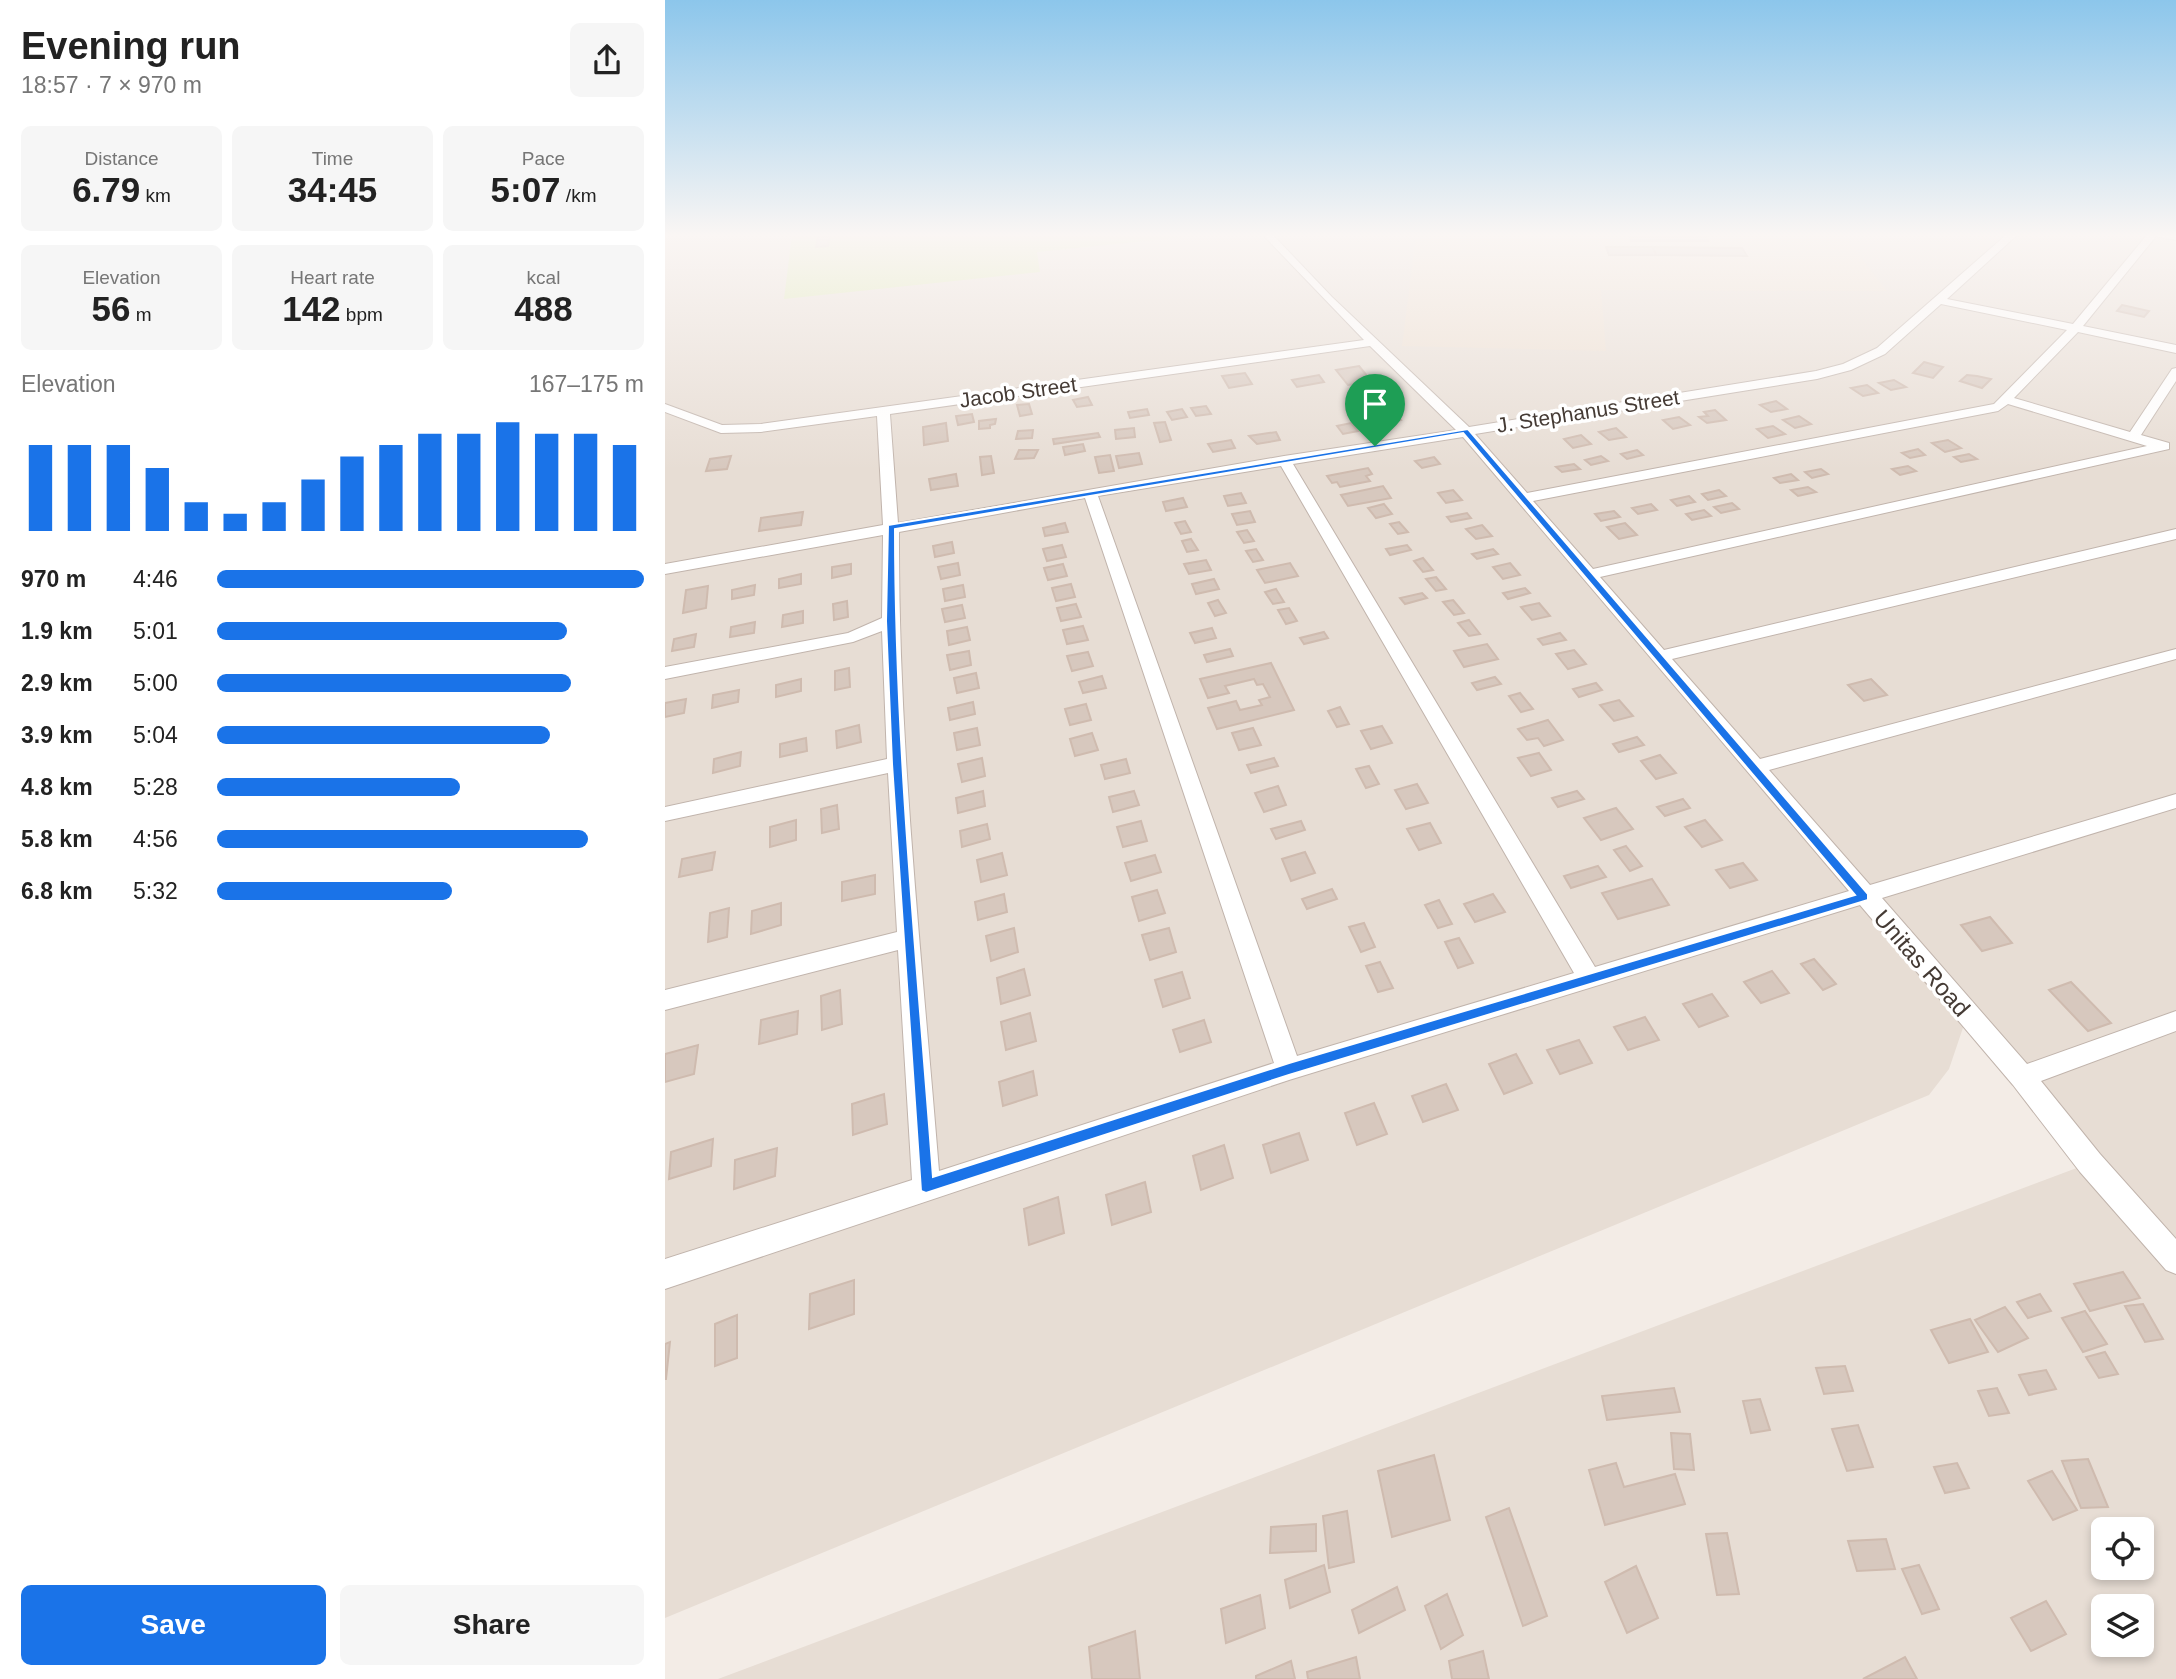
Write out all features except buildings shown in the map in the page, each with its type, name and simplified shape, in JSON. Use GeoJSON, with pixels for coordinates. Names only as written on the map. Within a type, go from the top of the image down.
{"type":"FeatureCollection","features":[{"type":"Feature","properties":{"kind":"street","name":"Unitas Road"},"geometry":{"type":"LineString","coordinates":[[1343,313],[1465,431],[1524,498],[1864,897],[2022,1077],[2090,1163],[2176,1260]]}},
{"type":"Feature","properties":{"kind":"street","name":"J. Stephanus Street"},"geometry":{"type":"LineString","coordinates":[[665,569],[891,527],[1284,460],[1817,374],[1847,367],[1881,351],[1923,313]]}},
{"type":"Feature","properties":{"kind":"street"},"geometry":{"type":"LineString","coordinates":[[2004,313],[2176,349]]}},
{"type":"Feature","properties":{"kind":"street"},"geometry":{"type":"LineString","coordinates":[[1524,498],[1998,407],[2088,313]]}},
{"type":"Feature","properties":{"kind":"street","name":"Jacob Street"},"geometry":{"type":"LineString","coordinates":[[665,408],[721,429],[761,428],[1374,342]]}},
{"type":"Feature","properties":{"kind":"street"},"geometry":{"type":"LineString","coordinates":[[2133,437],[2176,372]]}},
{"type":"Feature","properties":{"kind":"street"},"geometry":{"type":"LineString","coordinates":[[2007,400],[2170,448]]}},
{"type":"Feature","properties":{"kind":"street"},"geometry":{"type":"LineString","coordinates":[[883,411],[891,527],[890,621],[897,764],[926,1186]]}},
{"type":"Feature","properties":{"kind":"street"},"geometry":{"type":"LineString","coordinates":[[1590,575],[2170,448]]}},
{"type":"Feature","properties":{"kind":"street"},"geometry":{"type":"LineString","coordinates":[[1284,460],[1589,978]]}},
{"type":"Feature","properties":{"kind":"street"},"geometry":{"type":"LineString","coordinates":[[1090,493],[1289,1069]]}},
{"type":"Feature","properties":{"kind":"street"},"geometry":{"type":"LineString","coordinates":[[1659,657],[2176,534]]}},
{"type":"Feature","properties":{"kind":"street"},"geometry":{"type":"LineString","coordinates":[[665,673],[853,637],[890,621]]}},
{"type":"Feature","properties":{"kind":"street"},"geometry":{"type":"LineString","coordinates":[[1755,767],[2176,654]]}},
{"type":"Feature","properties":{"kind":"street"},"geometry":{"type":"LineString","coordinates":[[665,814],[897,764]]}},
{"type":"Feature","properties":{"kind":"street"},"geometry":{"type":"LineString","coordinates":[[665,1274],[926,1186],[1289,1069],[1864,897],[2176,800]]}},
{"type":"Feature","properties":{"kind":"street"},"geometry":{"type":"LineString","coordinates":[[665,1000],[909,938]]}},
{"type":"Feature","properties":{"kind":"street"},"geometry":{"type":"LineString","coordinates":[[2022,1077],[2176,1021]]}},
{"type":"Feature","properties":{"kind":"shaded area"},"geometry":{"type":"Polygon","coordinates":[[[665,313],[2176,313],[2176,1241],[1967,1016],[1949,1069],[1929,1095],[665,1618],[665,313]]]}},
{"type":"Feature","properties":{"kind":"shaded area"},"geometry":{"type":"Polygon","coordinates":[[[1406,313],[1603,313],[1606,351],[1402,346],[1406,313]]]}},
{"type":"Feature","properties":{"kind":"shaded area"},"geometry":{"type":"Polygon","coordinates":[[[2090,1163],[2176,1260],[2176,1679],[718,1679],[2090,1163]]]}},
{"type":"Feature","properties":{"kind":"route"},"geometry":{"type":"LineString","coordinates":[[1465,431],[1864,897],[1289,1069],[926,1186],[897,764],[890,621],[891,527],[1375,446],[1465,431]]}}]}
